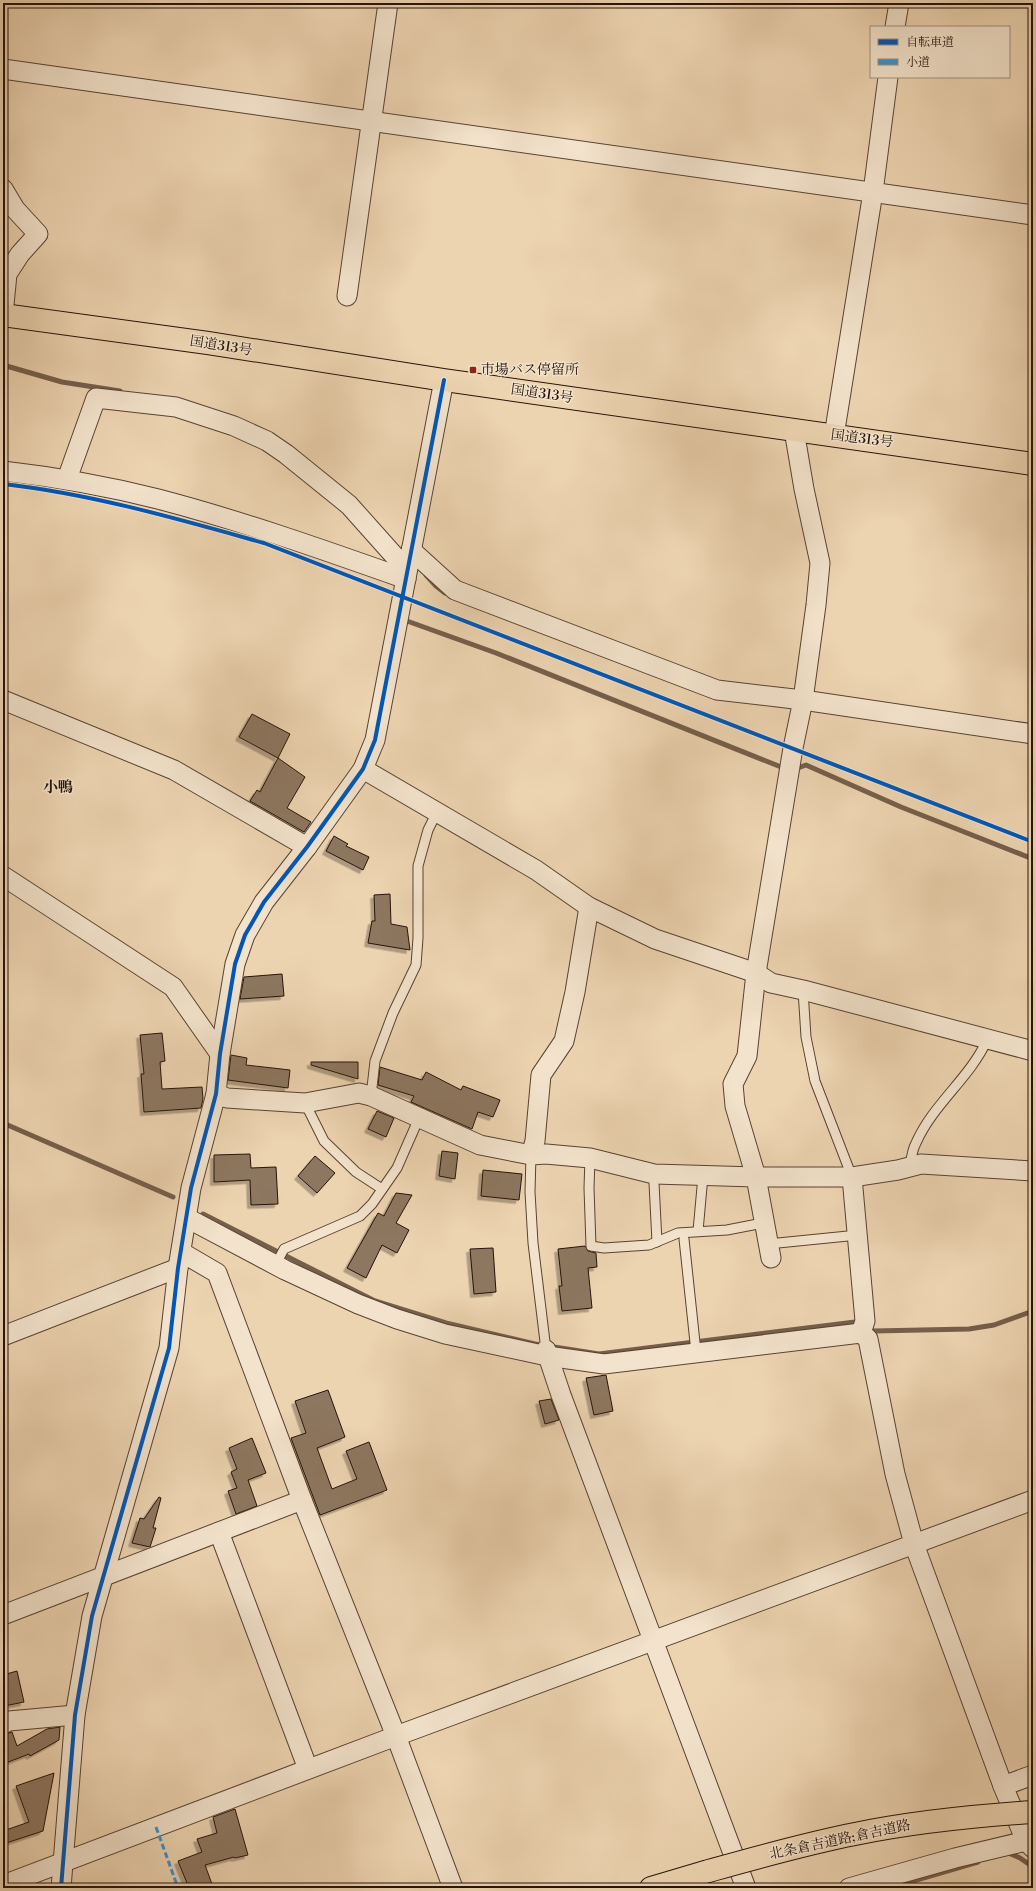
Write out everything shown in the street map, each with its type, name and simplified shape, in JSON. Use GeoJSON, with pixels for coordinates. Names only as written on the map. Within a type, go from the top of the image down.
{"type":"FeatureCollection","features":[{"type":"Feature","properties":{"kind":"highway","name":"国道313号"},"geometry":{"type":"LineString","coordinates":[[3,315],[208,343],[444,380],[834,436],[874,440],[1033,464]]}},
{"type":"Feature","properties":{"kind":"highway","name":"北条倉吉道路;倉吉道路"},"geometry":{"type":"LineString","coordinates":[[703,1882],[787,1849],[856,1834],[928,1822],[1033,1812]]}},
{"type":"Feature","properties":{"kind":"highway","name":"北条倉吉道路;倉吉道路"},"geometry":{"type":"LineString","coordinates":[[651,1888],[703,1882],[861,1844],[932,1833],[1002,1825],[1031,1838]]}},
{"type":"Feature","properties":{"kind":"street"},"geometry":{"type":"LineString","coordinates":[[347,296],[388,3]]}},
{"type":"Feature","properties":{"kind":"street"},"geometry":{"type":"LineString","coordinates":[[895,26],[898,3]]}},
{"type":"Feature","properties":{"kind":"street"},"geometry":{"type":"LineString","coordinates":[[3,69],[372,120],[1033,215]]}},
{"type":"Feature","properties":{"kind":"street"},"geometry":{"type":"LineString","coordinates":[[834,436],[872,192],[888,78]]}},
{"type":"Feature","properties":{"kind":"street"},"geometry":{"type":"LineString","coordinates":[[3,189],[15,209],[38,234],[20,254],[8,274],[3,315]]}},
{"type":"Feature","properties":{"kind":"street"},"geometry":{"type":"LineString","coordinates":[[61,1888],[75,1715],[92,1616],[169,1348],[191,1188],[216,1094],[220,1054],[235,964],[245,935],[264,902],[307,847],[363,769],[375,740],[444,380]]}},
{"type":"Feature","properties":{"kind":"street"},"geometry":{"type":"LineString","coordinates":[[67,479],[96,398],[176,407],[234,426],[267,441],[286,454],[349,505],[407,575]]}},
{"type":"Feature","properties":{"kind":"street"},"geometry":{"type":"LineString","coordinates":[[770,1251],[763,1223],[756,1177],[735,1106],[733,1084],[747,1056],[756,973],[801,708],[816,605],[820,563],[804,489],[794,430]]}},
{"type":"Feature","properties":{"kind":"street"},"geometry":{"type":"LineString","coordinates":[[3,471],[67,479],[157,498],[240,522],[407,575]]}},
{"type":"Feature","properties":{"kind":"street"},"geometry":{"type":"LineString","coordinates":[[411,550],[444,582],[455,590],[717,690],[801,708],[1033,734]]}},
{"type":"Feature","properties":{"kind":"street"},"geometry":{"type":"LineString","coordinates":[[3,700],[174,770],[307,847]]}},
{"type":"Feature","properties":{"kind":"street"},"geometry":{"type":"LineString","coordinates":[[363,769],[536,870],[588,906],[655,939],[756,973],[771,983],[803,990],[1033,1051]]}},
{"type":"Feature","properties":{"kind":"street"},"geometry":{"type":"LineString","coordinates":[[3,876],[173,987],[220,1054]]}},
{"type":"Feature","properties":{"kind":"street"},"geometry":{"type":"LineString","coordinates":[[531,1155],[535,1140],[541,1075],[564,1041],[575,992],[588,906]]}},
{"type":"Feature","properties":{"kind":"street"},"geometry":{"type":"LineString","coordinates":[[216,1094],[227,1098],[305,1103],[359,1093],[371,1096],[480,1145],[531,1155],[546,1154],[590,1158],[656,1174],[756,1177],[852,1177],[920,1164],[1033,1170]]}},
{"type":"Feature","properties":{"kind":"street"},"geometry":{"type":"LineString","coordinates":[[849,1888],[1031,1838],[1003,1786],[914,1544],[895,1474],[868,1339],[863,1327],[858,1235],[852,1177]]}},
{"type":"Feature","properties":{"kind":"street"},"geometry":{"type":"LineString","coordinates":[[187,1218],[280,1257],[358,1304],[397,1319],[445,1334],[546,1349],[604,1364],[695,1344],[863,1327]]}},
{"type":"Feature","properties":{"kind":"street"},"geometry":{"type":"LineString","coordinates":[[3,1336],[180,1260],[217,1272],[302,1500],[396,1736],[453,1888]]}},
{"type":"Feature","properties":{"kind":"street"},"geometry":{"type":"LineString","coordinates":[[546,1349],[653,1641],[746,1888]]}},
{"type":"Feature","properties":{"kind":"street"},"geometry":{"type":"LineString","coordinates":[[3,1615],[302,1500]]}},
{"type":"Feature","properties":{"kind":"street"},"geometry":{"type":"LineString","coordinates":[[3,1885],[396,1736],[1033,1500]]}},
{"type":"Feature","properties":{"kind":"street"},"geometry":{"type":"LineString","coordinates":[[219,1532],[308,1769]]}},
{"type":"Feature","properties":{"kind":"street"},"geometry":{"type":"LineString","coordinates":[[3,1724],[10,1721],[75,1715]]}},
{"type":"Feature","properties":{"kind":"street"},"geometry":{"type":"LineString","coordinates":[[1003,1786],[1033,1775]]}},
{"type":"Feature","properties":{"kind":"lane"},"geometry":{"type":"LineString","coordinates":[[371,1096],[375,1062],[393,1013],[416,965],[418,938],[418,866],[428,830],[437,812]]}},
{"type":"Feature","properties":{"kind":"lane"},"geometry":{"type":"LineString","coordinates":[[803,990],[806,1037],[815,1081],[852,1177]]}},
{"type":"Feature","properties":{"kind":"lane"},"geometry":{"type":"LineString","coordinates":[[910,1166],[915,1143],[932,1116],[981,1055],[987,1040]]}},
{"type":"Feature","properties":{"kind":"lane"},"geometry":{"type":"LineString","coordinates":[[305,1103],[324,1141],[356,1172],[382,1190]]}},
{"type":"Feature","properties":{"kind":"lane"},"geometry":{"type":"LineString","coordinates":[[280,1257],[360,1216],[382,1190],[397,1168],[419,1118]]}},
{"type":"Feature","properties":{"kind":"lane"},"geometry":{"type":"LineString","coordinates":[[531,1155],[530,1192],[533,1243],[546,1349]]}},
{"type":"Feature","properties":{"kind":"lane"},"geometry":{"type":"LineString","coordinates":[[590,1158],[589,1188],[591,1246],[604,1248],[649,1245],[678,1233],[727,1230],[763,1223]]}},
{"type":"Feature","properties":{"kind":"lane"},"geometry":{"type":"LineString","coordinates":[[656,1174],[654,1183],[657,1242]]}},
{"type":"Feature","properties":{"kind":"lane"},"geometry":{"type":"LineString","coordinates":[[698,1231],[703,1176]]}},
{"type":"Feature","properties":{"kind":"lane"},"geometry":{"type":"LineString","coordinates":[[770,1251],[858,1235]]}},
{"type":"Feature","properties":{"kind":"lane"},"geometry":{"type":"LineString","coordinates":[[684,1240],[695,1344]]}},
{"type":"Feature","properties":{"kind":"building"},"geometry":{"type":"Polygon","coordinates":[[[252,714],[290,734],[278,758],[239,737],[252,714]]]}},
{"type":"Feature","properties":{"kind":"building"},"geometry":{"type":"Polygon","coordinates":[[[278,758],[305,777],[287,808],[311,822],[304,832],[250,801],[257,790],[260,792],[278,758]]]}},
{"type":"Feature","properties":{"kind":"building"},"geometry":{"type":"Polygon","coordinates":[[[334,836],[348,844],[346,846],[369,857],[363,870],[326,851],[334,836]]]}},
{"type":"Feature","properties":{"kind":"building"},"geometry":{"type":"Polygon","coordinates":[[[390,894],[391,924],[407,927],[410,950],[368,943],[372,921],[375,921],[374,895],[390,894]]]}},
{"type":"Feature","properties":{"kind":"building"},"geometry":{"type":"Polygon","coordinates":[[[282,974],[284,996],[240,999],[244,977],[282,974]]]}},
{"type":"Feature","properties":{"kind":"building"},"geometry":{"type":"Polygon","coordinates":[[[162,1033],[165,1061],[160,1062],[162,1089],[202,1087],[203,1099],[201,1108],[144,1112],[141,1074],[144,1074],[140,1035],[162,1033]]]}},
{"type":"Feature","properties":{"kind":"building"},"geometry":{"type":"Polygon","coordinates":[[[231,1055],[247,1058],[246,1065],[290,1070],[288,1088],[228,1080],[231,1055]]]}},
{"type":"Feature","properties":{"kind":"building"},"geometry":{"type":"Polygon","coordinates":[[[311,1062],[358,1062],[358,1079],[311,1065],[311,1062]]]}},
{"type":"Feature","properties":{"kind":"building"},"geometry":{"type":"Polygon","coordinates":[[[380,1067],[422,1080],[426,1072],[461,1090],[463,1086],[500,1100],[493,1117],[478,1112],[472,1129],[411,1102],[414,1096],[378,1085],[380,1067]]]}},
{"type":"Feature","properties":{"kind":"building"},"geometry":{"type":"Polygon","coordinates":[[[377,1111],[394,1118],[386,1137],[368,1129],[377,1111]]]}},
{"type":"Feature","properties":{"kind":"building"},"geometry":{"type":"Polygon","coordinates":[[[442,1151],[458,1153],[455,1179],[439,1176],[442,1151]]]}},
{"type":"Feature","properties":{"kind":"building"},"geometry":{"type":"Polygon","coordinates":[[[250,1154],[251,1168],[276,1167],[278,1204],[251,1205],[250,1180],[214,1182],[214,1155],[250,1154]]]}},
{"type":"Feature","properties":{"kind":"building"},"geometry":{"type":"Polygon","coordinates":[[[315,1156],[335,1173],[317,1193],[298,1176],[315,1156]]]}},
{"type":"Feature","properties":{"kind":"building"},"geometry":{"type":"Polygon","coordinates":[[[483,1170],[522,1174],[519,1200],[481,1196],[483,1170]]]}},
{"type":"Feature","properties":{"kind":"building"},"geometry":{"type":"Polygon","coordinates":[[[396,1193],[412,1195],[396,1223],[409,1230],[397,1253],[382,1245],[366,1278],[347,1268],[378,1213],[384,1216],[396,1193]]]}},
{"type":"Feature","properties":{"kind":"building"},"geometry":{"type":"Polygon","coordinates":[[[585,1246],[588,1251],[596,1253],[597,1267],[588,1268],[592,1308],[562,1311],[559,1286],[562,1286],[558,1249],[585,1246]]]}},
{"type":"Feature","properties":{"kind":"building"},"geometry":{"type":"Polygon","coordinates":[[[493,1248],[496,1292],[474,1294],[470,1249],[493,1248]]]}},
{"type":"Feature","properties":{"kind":"building"},"geometry":{"type":"Polygon","coordinates":[[[606,1375],[613,1411],[594,1415],[586,1378],[606,1375]]]}},
{"type":"Feature","properties":{"kind":"building"},"geometry":{"type":"Polygon","coordinates":[[[328,1390],[345,1437],[317,1448],[332,1489],[357,1479],[346,1451],[369,1442],[387,1490],[320,1515],[291,1438],[306,1433],[295,1401],[328,1390]]]}},
{"type":"Feature","properties":{"kind":"building"},"geometry":{"type":"Polygon","coordinates":[[[551,1399],[559,1420],[545,1424],[539,1401],[551,1399]]]}},
{"type":"Feature","properties":{"kind":"building"},"geometry":{"type":"Polygon","coordinates":[[[252,1438],[266,1473],[248,1480],[257,1506],[236,1514],[228,1491],[237,1488],[231,1472],[237,1469],[229,1448],[252,1438]]]}},
{"type":"Feature","properties":{"kind":"building"},"geometry":{"type":"Polygon","coordinates":[[[159,1497],[161,1498],[153,1528],[156,1528],[150,1547],[132,1543],[140,1518],[144,1519],[159,1497]]]}},
{"type":"Feature","properties":{"kind":"building"},"geometry":{"type":"Polygon","coordinates":[[[17,1671],[24,1702],[4,1706],[3,1675],[17,1671]]]}},
{"type":"Feature","properties":{"kind":"building"},"geometry":{"type":"Polygon","coordinates":[[[60,1727],[59,1740],[30,1756],[29,1754],[3,1764],[3,1735],[12,1732],[17,1746],[47,1729],[60,1727]]]}},
{"type":"Feature","properties":{"kind":"building"},"geometry":{"type":"Polygon","coordinates":[[[54,1773],[43,1831],[3,1844],[3,1831],[29,1822],[16,1786],[54,1773]]]}},
{"type":"Feature","properties":{"kind":"building"},"geometry":{"type":"Polygon","coordinates":[[[235,1809],[248,1855],[234,1857],[205,1865],[212,1884],[202,1888],[189,1888],[178,1861],[202,1852],[197,1839],[217,1833],[213,1817],[235,1809]]]}},
{"type":"Feature","properties":{"kind":"waterway"},"geometry":{"type":"LineString","coordinates":[[3,365],[62,382],[120,391]]}},
{"type":"Feature","properties":{"kind":"waterway"},"geometry":{"type":"LineString","coordinates":[[426,575],[445,593]]}},
{"type":"Feature","properties":{"kind":"waterway"},"geometry":{"type":"LineString","coordinates":[[407,621],[496,653],[781,767]]}},
{"type":"Feature","properties":{"kind":"waterway"},"geometry":{"type":"LineString","coordinates":[[798,768],[806,765],[901,807],[1033,859]]}},
{"type":"Feature","properties":{"kind":"waterway"},"geometry":{"type":"LineString","coordinates":[[3,1123],[173,1197]]}},
{"type":"Feature","properties":{"kind":"waterway"},"geometry":{"type":"LineString","coordinates":[[203,1214],[375,1301],[446,1323],[535,1344],[599,1354],[855,1322],[860,1325]]}},
{"type":"Feature","properties":{"kind":"waterway"},"geometry":{"type":"LineString","coordinates":[[867,1328],[874,1331],[969,1329],[994,1325],[1033,1311]]}},
{"type":"Feature","properties":{"kind":"waterway"},"geometry":{"type":"LineString","coordinates":[[1006,1852],[1020,1858],[1033,1867]]}},
{"type":"Feature","properties":{"kind":"waterway"},"geometry":{"type":"LineString","coordinates":[[889,1888],[978,1862]]}},
{"type":"Feature","properties":{"kind":"marked path"},"geometry":{"type":"LineString","coordinates":[[156,1827],[178,1888]]}},
{"type":"Feature","properties":{"kind":"cycle path"},"geometry":{"type":"LineString","coordinates":[[61,1888],[75,1715],[92,1616],[169,1348],[178,1268],[191,1188],[216,1094],[220,1054],[235,964],[245,935],[264,902],[307,847],[363,769],[375,740],[444,380]]}},
{"type":"Feature","properties":{"kind":"cycle path"},"geometry":{"type":"LineString","coordinates":[[3,484],[36,488],[135,508],[264,543],[1033,842]]}},
{"type":"Feature","properties":{"kind":"place","name":"市場バス停留所"},"geometry":{"type":"Point","coordinates":[473,370]}},
{"type":"Feature","properties":{"kind":"district","name":"小鴨"},"geometry":{"type":"Point","coordinates":[58,787]}}]}
